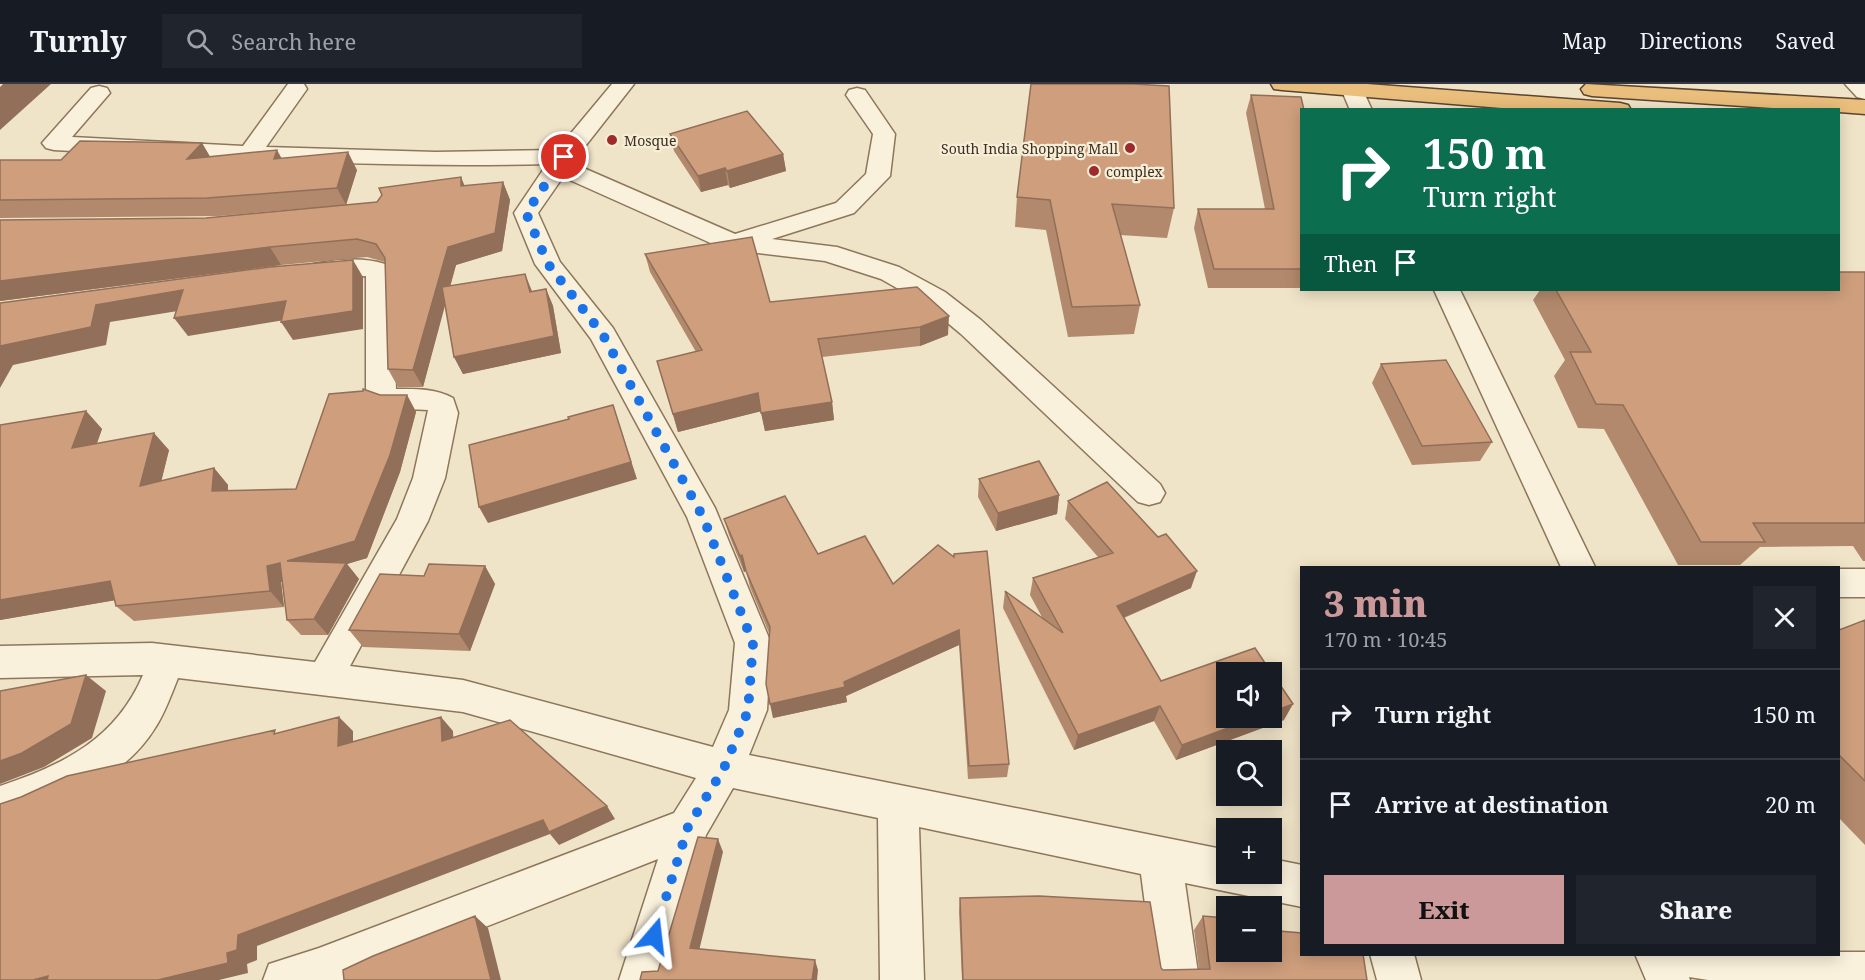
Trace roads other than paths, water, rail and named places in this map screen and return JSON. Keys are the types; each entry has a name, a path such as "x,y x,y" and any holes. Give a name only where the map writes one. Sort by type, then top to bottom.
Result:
{"highway":[{"path":"1282,84 1357,100 1567,108"},
{"path":"1530,84 1865,107"},
{"path":"1840,123 1865,124"}],"street":[{"path":"623,84 561,162 526,213 548,264 603,335 703,517 753,643 748,711 724,768 688,827 641,980"},
{"path":"1856,84 1865,92"},
{"path":"250,153 296,88"},
{"path":"99,93 54,143 250,153 561,162 733,243 828,253 890,273 935,298 971,327 1149,493"},
{"path":"733,243 845,208 878,176 884,134 856,95"},
{"path":"291,274 367,267 376,270 379,276 381,395 385,399 392,400 435,400 442,405 443,413 429,478 412,521 324,680"},
{"path":"1447,291 1578,566"},
{"path":"1840,583 1865,583"},
{"path":"0,662 152,659 463,696 724,768 1216,869"},
{"path":"0,806 52,788 87,768 114,748 138,722 167,661"},
{"path":"898,804 902,980"},
{"path":"285,980 319,970 688,827"},
{"path":"1160,857 1177,980"},
{"path":"1282,882 1300,886"},
{"path":"1393,956 1399,980"},
{"path":"1658,956 1668,980"},
{"path":"1696,956 1796,974 1865,974"}],"place":[{"name":"Mosque","path":"612,140"},
{"name":"South India Shopping Mall","path":"1130,148"},
{"name":"complex","path":"1094,171"}]}
